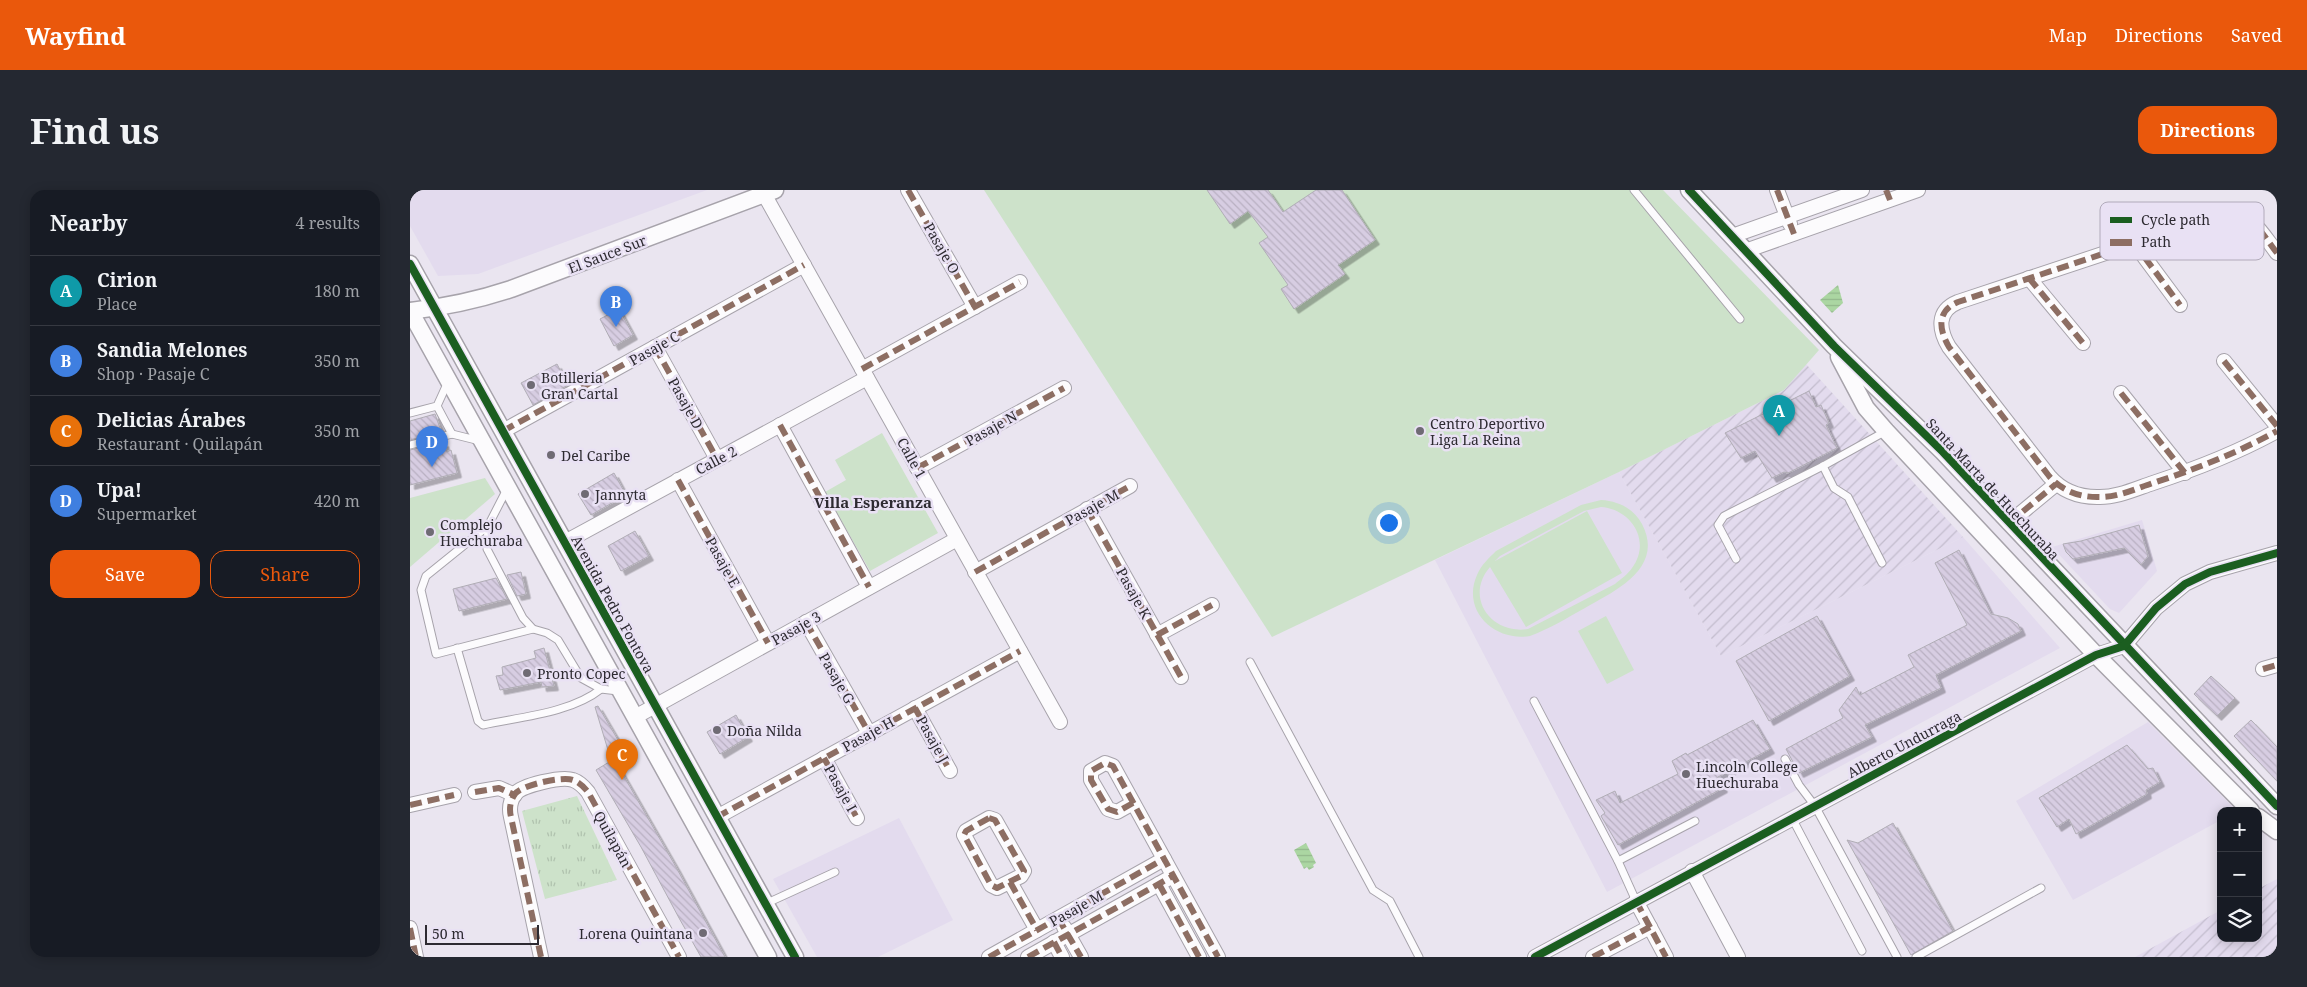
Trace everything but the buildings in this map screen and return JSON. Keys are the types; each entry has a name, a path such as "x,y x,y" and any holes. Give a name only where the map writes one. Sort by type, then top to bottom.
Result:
{"street":[{"name":"Pasaje O","path":"908,190 975,307"},
{"name":"Santa Marta de Huechuraba","path":"1689,190 1834,346 1943,452 2277,806"},
{"path":"1777,190 1794,234"},
{"path":"1732,236 1862,190"},
{"path":"1745,251 1794,234 1888,195 1918,190"},
{"name":"Calle 1","path":"771,191 804,265 1060,722"},
{"name":"El Sauce Sur","path":"410,311 484,298 771,191"},
{"path":"2264,237 2277,252"},
{"path":"2100,254 1952,304 1942,314 1941,327 1949,348 2056,484 2084,496 2108,497 2185,473 2241,450 2277,431"},
{"path":"2147,260 2180,305"},
{"name":"Avenida Pedro Fontova","path":"410,264 795,957"},
{"name":"Pasaje C","path":"503,431 804,265"},
{"path":"2030,278 2084,343"},
{"path":"865,373 1020,282"},
{"path":"415,331 435,308"},
{"path":"410,311 415,331 448,381 508,487 768,957"},
{"name":"Santa Marta de Huechuraba","path":"1834,346 1862,402 1886,431 2096,655 2247,807"},
{"name":"Pasaje D","path":"656,347 717,460"},
{"path":"2224,361 2277,426"},
{"name":"Calle 2","path":"565,542 780,425 865,373"},
{"name":"Pasaje N","path":"917,468 1064,388"},
{"path":"2121,393 2185,473"},
{"path":"780,425 869,587"},
{"name":"Pasaje E","path":"678,480 768,643"},
{"name":"Santa Marta de Huechuraba","path":"2009,523 2056,484"},
{"name":"Pasaje M","path":"976,572 1130,486"},
{"name":"Pasaje K","path":"1087,509 1181,677"},
{"name":"Pasaje 3","path":"635,717 957,538"},
{"path":"2124,646 2156,608 2185,584 2210,572 2277,553"},
{"path":"2027,582 2047,564"},
{"path":"1158,635 1212,605"},
{"name":"Pasaje G","path":"806,622 869,733"},
{"name":"Alberto Undurraga","path":"1535,957 2096,655 2124,646"},
{"name":"Pasaje H","path":"717,817 1020,651"},
{"name":"Pasaje J","path":"916,708 950,771"},
{"name":"Pasaje I","path":"824,758 857,818"},
{"name":"Quilapán","path":"515,794 523,788 561,779 574,780 584,787 679,957"},
{"path":"475,792 499,788 515,794 510,805 511,817 541,957"},
{"path":"410,805 454,795"},
{"path":"1133,803 1218,957"},
{"path":"988,818 995,820 1024,871 1010,882 997,888 991,885 964,837 966,831 988,818"},
{"path":"2262,820 2277,831"},
{"name":"Pasaje M","path":"988,957 1164,859"},
{"path":"1692,871 1738,957"},
{"name":"Pasaje M","path":"1028,957 1173,876"},
{"path":"1010,882 1037,930"},
{"path":"1159,884 1199,957"},
{"path":"1636,901 1666,957"},
{"path":"1058,918 1080,957"},
{"path":"1592,957 1650,927"},
{"path":"410,928 416,957"},
{"path":"1054,942 1062,957"}],"lane":[{"path":"1634,190 1740,318"},
{"path":"437,406 448,381"},
{"path":"410,413 437,406"},
{"path":"437,406 452,434"},
{"path":"1736,559 1718,525 1724,516 1823,466 1886,431"},
{"path":"410,445 452,434 482,442"},
{"path":"1823,466 1834,488 1848,497 1882,563"},
{"path":"508,487 488,526 426,576 421,590 436,654 533,629"},
{"path":"488,526 488,549 523,618 533,629 554,636 562,645 581,678 601,689 621,692"},
{"path":"457,648 478,721 483,725 568,706 588,699 601,689"},
{"path":"1250,662 1373,890 1390,901 1419,957"},
{"path":"1534,701 1618,861 1636,901"},
{"path":"1784,759 1799,785 1815,806 1897,957"},
{"path":"1792,818 1862,951"},
{"path":"1618,861 1695,821"},
{"path":"765,904 835,872"},
{"path":"1916,957 2041,888"}],"shaded area":[{"path":"410,190 707,190 478,274 438,276 410,226"},
{"path":"1838,285 1843,303 1832,313 1820,300"},
{"path":"1806,364 1963,537 1721,656 1619,472 1784,390"},
{"name":"Lincoln College Huechuraba","path":"1619,472 1721,656 1963,537 2060,648 1607,892 1435,560"},
{"path":"2142,520 2157,571 2119,613 2110,609 2052,547"},
{"path":"2148,722 2233,807 2217,807 2217,822 2073,900 2016,801"},
{"path":"899,818 953,920 878,957 817,957 773,879"},
{"path":"1306,843 1316,863 1309,870 1307,867 1304,869 1294,850"},
{"path":"2277,879 2277,957 2135,957 2217,912 2217,942 2262,942 2262,887"}],"green space":[{"name":"Centro Deportivo Liga La Reina","path":"984,190 1663,190 1819,350 1784,390 1619,472 1272,637"},
{"path":"882,433 938,533 870,571 825,492 846,480 835,460"},
{"name":"Complejo Huechuraba","path":"485,478 495,494 410,567 410,498"},
{"path":"1601,500 1619,504 1630,510 1642,524 1647,540 1647,553 1642,565 1622,586 1610,594 1537,633 1530,636 1517,637 1494,629 1484,621 1474,601 1473,588 1477,575 1485,562 1496,551 1581,505","holes":["1601,507 1612,509 1629,520 1635,528 1639,537 1640,547 1638,558 1632,568 1615,584 1528,629 1515,629 1503,626 1485,612 1480,590 1483,579 1490,567 1526,627 1622,573 1587,511 1495,561 1500,556 1584,511"]},
{"path":"1606,616 1634,670 1607,684 1578,631"},
{"path":"577,796 617,880 545,899 522,811"}],"marked path":[{"path":"908,190 975,307"},
{"path":"1777,190 1794,234"},
{"path":"1886,190 1890,200"},
{"path":"2264,236 2277,253"},
{"path":"2100,255 1958,302 1946,310 1943,316 1943,334 1949,347 2054,481 2064,489 2090,497 2104,497 2125,493 2216,460 2277,431"},
{"path":"2147,260 2180,305"},
{"path":"503,431 804,265"},
{"path":"2029,278 2083,343"},
{"path":"862,369 1020,282"},
{"path":"655,347 717,459"},
{"path":"2224,361 2277,426"},
{"path":"917,468 1064,388"},
{"path":"2121,393 2185,473"},
{"path":"780,425 869,587"},
{"path":"678,480 768,643"},
{"path":"2009,523 2056,484"},
{"path":"975,572 1130,486"},
{"path":"1087,509 1181,677"},
{"path":"1157,635 1212,605"},
{"path":"806,622 869,733"},
{"path":"717,817 1020,651"},
{"path":"2263,669 2277,665"},
{"path":"915,708 950,771"},
{"path":"824,758 857,818"},
{"path":"1133,803 1117,812 1108,809 1091,780 1091,771 1105,763 1113,766 1218,957"},
{"path":"541,957 510,814 510,805 515,794 525,787 560,779 573,780 588,792 679,957"},
{"path":"475,792 499,788 515,795"},
{"path":"410,805 454,795"},
{"path":"989,818 995,820 1024,871 1021,876 997,888 991,885 964,835 966,831 989,818"},
{"path":"989,957 1164,859"},
{"path":"1028,957 1173,876"},
{"path":"1010,882 1037,930"},
{"path":"1159,884 1199,957"},
{"path":"1636,901 1666,957"},
{"path":"1058,918 1081,957"},
{"path":"1593,957 1650,927"},
{"path":"410,928 416,957"},
{"path":"1054,942 1062,957"}],"cycle path":[{"path":"1689,190 1834,346 1943,452 2277,806"},
{"path":"410,264 795,957"},
{"path":"1535,957 2096,655 2124,646 2156,608 2185,584 2210,572 2277,553"}],"place":[{"name":"Sandia Melones","path":"616,327"},
{"name":"Botilleria Gran Cartal","path":"531,385"},
{"name":"Centro Deportivo Liga La Reina","path":"1420,431"},
{"name":"Cirion","path":"1779,436"},
{"name":"Del Caribe","path":"551,455"},
{"name":"Upa!","path":"432,467"},
{"name":"Jannyta","path":"585,494"},
{"name":"Complejo Huechuraba","path":"430,532"},
{"name":"Pronto Copec","path":"527,673"},
{"name":"Doña Nilda","path":"717,730"},
{"name":"Lincoln College Huechuraba","path":"1686,774"},
{"name":"Delicias Árabes","path":"622,780"},
{"name":"Lorena Quintana","path":"703,933"}],"district":[{"name":"Villa Esperanza","path":"873,502"}]}
